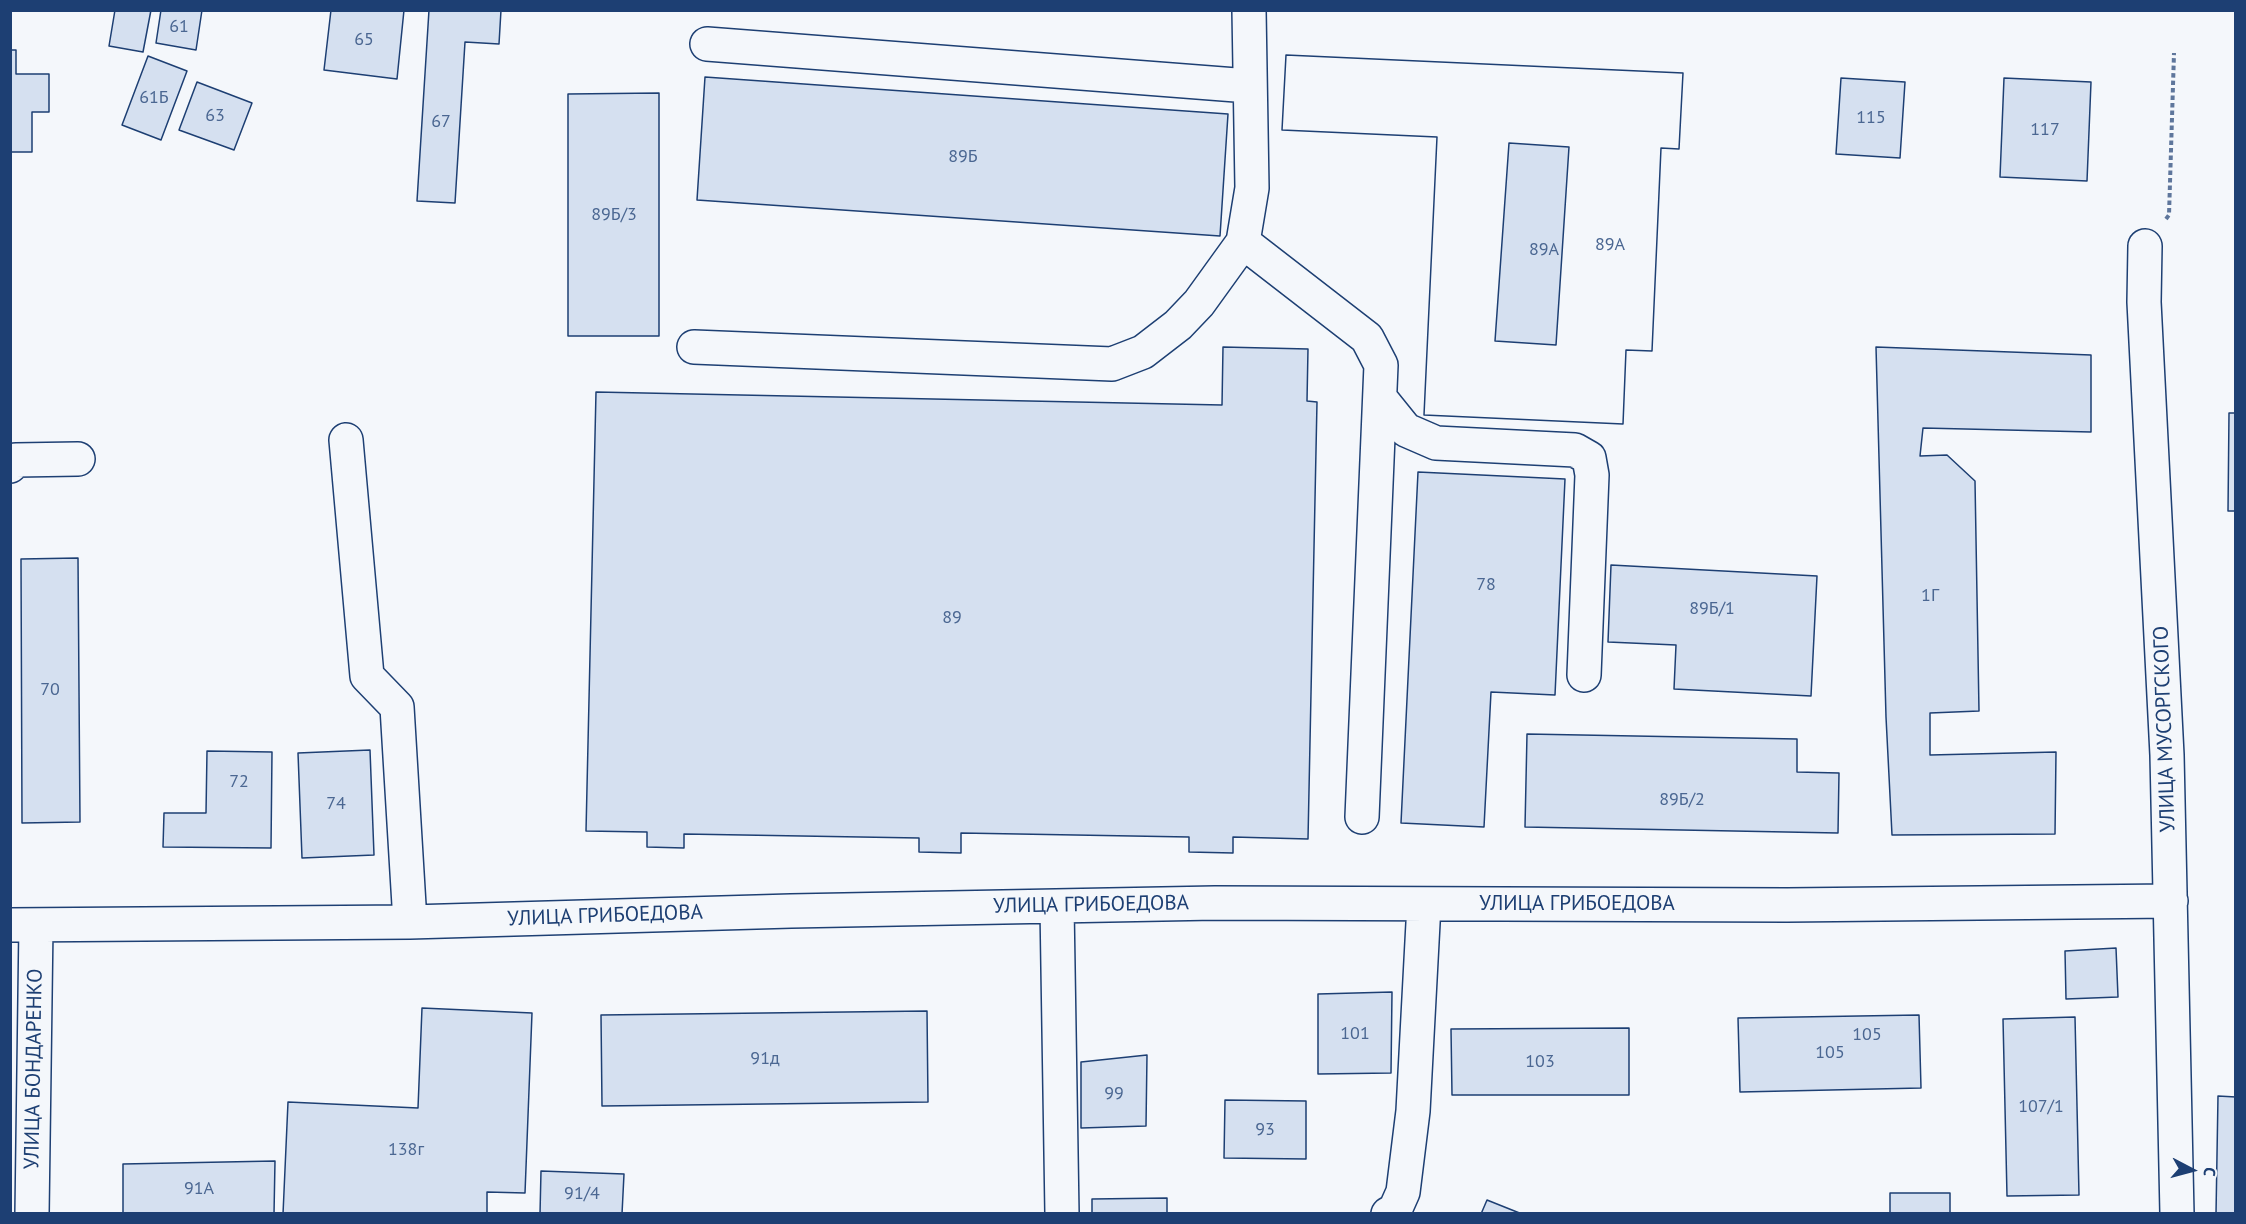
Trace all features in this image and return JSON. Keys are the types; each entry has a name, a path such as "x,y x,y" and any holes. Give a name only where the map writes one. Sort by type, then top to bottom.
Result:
{"street":[{"path":"694,347 1112,364 1143,352 1178,325 1199,303 1243,242 1251,188 1249,10"},
{"path":"706,44 1250,86"},
{"path":"1243,242 1366,338 1381,365 1362,817"},
{"name":"УЛИЦА МУСОРГСКОГО","path":"2145,246 2144,302 2167,755 2177,1214"},
{"path":"1381,399 1406,430 1436,443 1575,450 1589,458 1592,475 1584,675"},
{"path":"346,440 367,676 397,707 410,922"},
{"path":"10,466 16,460 78,459"},
{"name":"УЛИЦА ГРИБОЕДОВА","path":"23,925 410,922 791,911 1215,903 1798,904 2171,901"},
{"path":"1388,1214 1395,1210 1402,1192 1413,1111 1424,904"},
{"path":"1058,906 1062,1214"},
{"name":"УЛИЦА БОНДАРЕНКО","path":"23,925 32,1214"}],"path":[{"path":"2145,246 2169,215 2174,53"}],"building":[{"path":"115,10 151,10 143,52 109,46"},
{"path":"161,10 202,10 196,50 156,43"},
{"path":"331,10 404,10 397,79 324,70"},
{"path":"429,10 501,10 499,44 465,42 455,203 417,201"},
{"path":"10,50 16,50 16,74 49,74 49,112 32,112 32,152 10,152"},
{"path":"1286,55 1683,73 1679,149 1661,148 1652,351 1626,350 1623,424 1424,415 1437,137 1282,130","holes":["1509,143 1569,147 1556,345 1495,341"]},
{"path":"1286,55 1683,73 1679,149 1661,148 1652,351 1626,350 1623,424 1424,415 1437,137 1282,130"},
{"path":"148,56 187,71 161,140 122,125"},
{"path":"705,77 1228,114 1220,236 697,200"},
{"path":"1841,78 1905,82 1900,158 1836,154"},
{"path":"2004,78 2091,82 2087,181 2000,177"},
{"path":"197,82 252,103 234,150 179,130"},
{"path":"659,93 659,336 568,336 568,94"},
{"path":"1223,347 1308,349 1307,401 1317,402 1308,839 1233,837 1233,853 1189,852 1189,837 961,833 961,853 919,852 919,838 684,834 684,848 647,847 647,832 586,831 596,392 1222,405"},
{"path":"1876,347 2091,355 2091,432 1923,428 1920,456 1947,455 1975,481 1979,711 1930,713 1930,755 2056,752 2055,834 1892,835 1886,717"},
{"path":"2229,413 2236,413 2236,511 2228,511"},
{"path":"1418,472 1565,479 1555,695 1491,692 1484,827 1401,823"},
{"path":"78,558 80,822 22,823 21,559"},
{"path":"1611,565 1817,576 1811,696 1674,689 1676,645 1608,642"},
{"path":"1527,734 1797,739 1797,772 1839,773 1838,833 1525,827"},
{"path":"370,750 374,855 302,858 298,753"},
{"path":"207,751 272,752 271,848 163,847 164,813 206,813"},
{"path":"2116,948 2118,997 2066,999 2065,951"},
{"path":"1392,992 1391,1073 1318,1074 1318,994"},
{"path":"422,1008 532,1013 525,1193 487,1192 487,1214 283,1214 288,1102 418,1108"},
{"path":"927,1011 928,1102 602,1106 601,1015"},
{"path":"1919,1015 1921,1088 1740,1092 1738,1018"},
{"path":"2075,1017 2079,1195 2007,1196 2003,1019"},
{"path":"1629,1028 1629,1095 1452,1095 1451,1029"},
{"path":"1147,1055 1146,1126 1081,1128 1081,1062"},
{"path":"2218,1096 2236,1097 2236,1214 2216,1214"},
{"path":"1225,1100 1306,1101 1306,1159 1224,1158"},
{"path":"275,1161 274,1214 123,1214 123,1164"},
{"path":"541,1171 624,1174 622,1214 540,1214"},
{"path":"1890,1193 1950,1193 1950,1214 1890,1214"},
{"path":"1167,1198 1167,1214 1092,1214 1092,1199"},
{"path":"1487,1200 1522,1214 1481,1214"}]}
